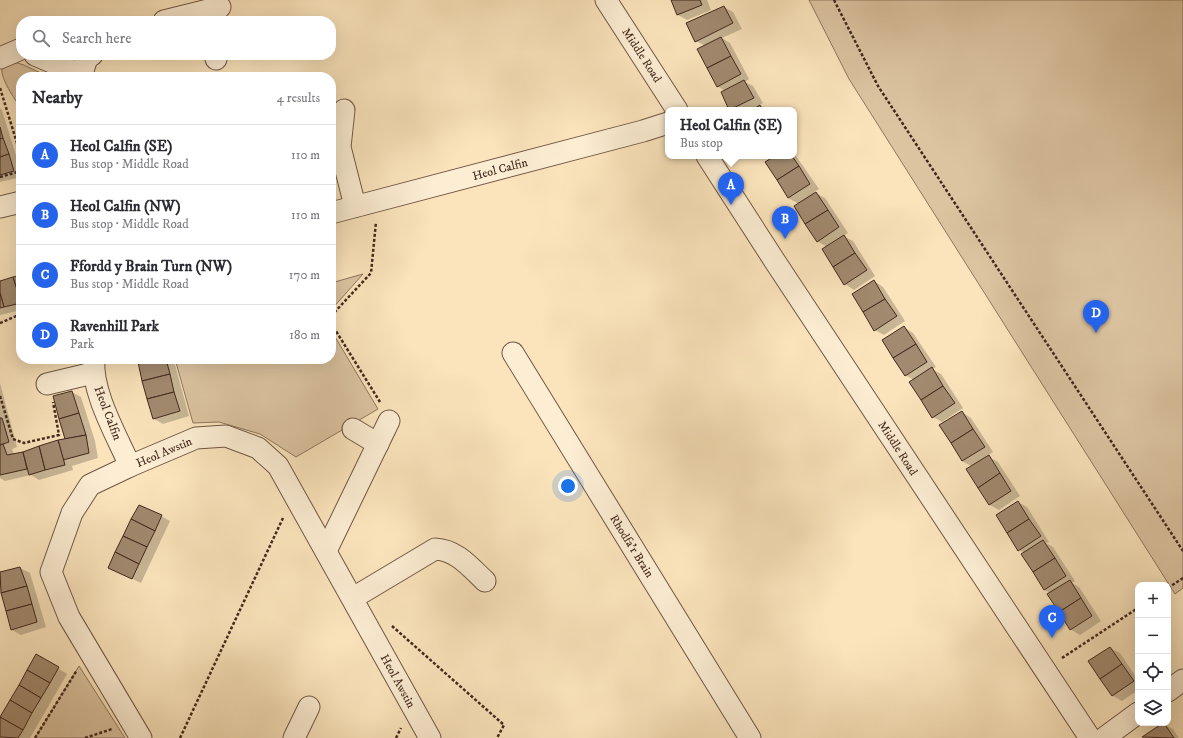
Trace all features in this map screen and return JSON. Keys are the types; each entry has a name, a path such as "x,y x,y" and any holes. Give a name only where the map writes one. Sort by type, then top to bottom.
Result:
{"street":[{"name":"Middle Road","path":"606,0 675,107"},
{"path":"173,13 210,13"},
{"path":"0,58 16,51"},
{"path":"46,60 73,72"},
{"path":"83,72 86,60"},
{"path":"344,110 340,147 363,204"},
{"name":"Heol Calfin","path":"336,212 665,124"},
{"name":"Middle Road","path":"709,159 778,267 1090,738"},
{"path":"0,207 16,203"},
{"name":"Rhodfa'r Brain","path":"513,353 750,738"},
{"path":"50,392 93,366"},
{"name":"Heol Calfin","path":"93,366 106,410 130,466"},
{"path":"326,551 389,421"},
{"path":"353,429 378,444"},
{"name":"Heol Awstin","path":"136,730 69,617 51,572 72,513 90,485 196,438 226,436 258,448 278,466 430,738"},
{"path":"353,598 435,549 444,549 461,558 485,581"},
{"path":"1169,690 1183,680"},
{"path":"294,738 309,707"},
{"path":"1104,738 1135,715"}],"path":[{"path":"834,0 878,86 1183,551"},
{"path":"0,88 16,140"},
{"path":"0,177 16,173"},
{"path":"336,311 371,273 376,226 363,204"},
{"path":"0,323 16,316"},
{"path":"336,331 384,409 389,421"},
{"path":"0,396 13,439 24,443 59,435 50,392"},
{"path":"180,738 294,495"},
{"path":"1171,586 1183,578"},
{"path":"1045,669 1135,610"},
{"path":"367,625 388,622 504,725 497,738"},
{"path":"36,738 79,666 91,655"},
{"path":"85,738 136,730"}],"shaded area":[{"path":"809,0 1183,0 1183,588 1175,594 1171,588 1171,582 1167,582 849,79"},
{"path":"14,62 39,72 16,72 16,101 8,89 3,77 2,68"},
{"path":"363,274 336,304 336,282"},
{"path":"336,338 378,409 296,457 260,434 219,422 193,423 176,364 336,364"},
{"path":"79,666 125,738 35,738"}],"building":[{"path":"671,0 700,0 702,5 677,15"},
{"path":"724,6 733,23 695,42 686,23"},
{"path":"721,37 731,56 707,68 697,49"},
{"path":"731,56 741,74 717,87 707,68"},
{"path":"744,80 754,98 735,107 728,107 721,92"},
{"path":"0,127 3,138 0,139"},
{"path":"3,138 9,154 0,157 0,139"},
{"path":"9,154 14,171 0,175 0,157"},
{"path":"770,159 794,159 799,166 777,180 765,162"},
{"path":"799,166 810,184 788,198 777,180"},
{"path":"816,192 828,210 805,224 794,206"},
{"path":"828,210 839,227 817,242 805,224"},
{"path":"844,235 855,253 833,267 822,249"},
{"path":"855,253 867,270 844,285 833,267"},
{"path":"16,276 16,287 13,277"},
{"path":"13,277 16,287 16,304 4,307 0,293 0,281"},
{"path":"874,280 885,299 863,312 852,294"},
{"path":"0,293 4,307 0,308"},
{"path":"885,299 897,316 874,331 863,312"},
{"path":"904,326 916,344 893,358 882,340"},
{"path":"916,344 927,362 905,376 893,358"},
{"path":"138,364 167,364 170,374 142,381"},
{"path":"932,367 943,386 921,400 909,382"},
{"path":"170,374 174,392 147,399 142,381"},
{"path":"943,386 955,403 932,418 921,400"},
{"path":"72,391 79,413 59,419 53,396"},
{"path":"174,392 180,411 153,419 147,399"},
{"path":"962,411 973,429 951,443 939,425"},
{"path":"79,413 86,435 65,439 59,419"},
{"path":"0,418 2,418 9,442 0,445"},
{"path":"973,429 985,447 962,461 951,443"},
{"path":"86,435 89,453 63,460 58,440"},
{"path":"58,440 65,465 45,470 39,446"},
{"path":"3,444 7,455 23,452 27,469 0,475 0,445"},
{"path":"39,446 45,470 29,475 23,452"},
{"path":"989,455 1000,473 978,488 966,469"},
{"path":"1000,473 1011,491 989,505 978,488"},
{"path":"1018,501 1029,519 1007,533 996,515"},
{"path":"139,505 162,515 155,531 131,519"},
{"path":"131,519 155,531 147,547 123,536"},
{"path":"1029,519 1041,536 1018,551 1007,533"},
{"path":"123,536 147,547 139,564 115,552"},
{"path":"1043,540 1055,558 1033,572 1021,554"},
{"path":"115,552 139,564 132,579 108,568"},
{"path":"1055,558 1066,576 1044,590 1033,572"},
{"path":"20,567 27,586 1,593 0,572"},
{"path":"1070,580 1081,598 1059,612 1047,594"},
{"path":"27,586 32,604 6,611 1,593"},
{"path":"1081,598 1092,616 1070,630 1059,612"},
{"path":"32,604 37,622 11,630 6,611"},
{"path":"1110,647 1122,664 1100,679 1088,661"},
{"path":"36,654 59,667 50,683 27,670"},
{"path":"1122,664 1134,681 1112,696 1100,679"},
{"path":"27,670 50,683 41,698 19,685"},
{"path":"19,685 41,698 32,713 10,700"},
{"path":"10,700 32,713 23,730 0,717"},
{"path":"0,717 23,730 18,738 0,737"},
{"path":"1158,726 1166,726 1174,738 1142,737"}],"place":[{"name":"Heol Calfin (SE)","path":"731,205"},
{"name":"Heol Calfin (NW)","path":"785,239"},
{"name":"Ravenhill Park","path":"1096,333"},
{"name":"Ffordd y Brain Turn (NW)","path":"1052,638"}]}
